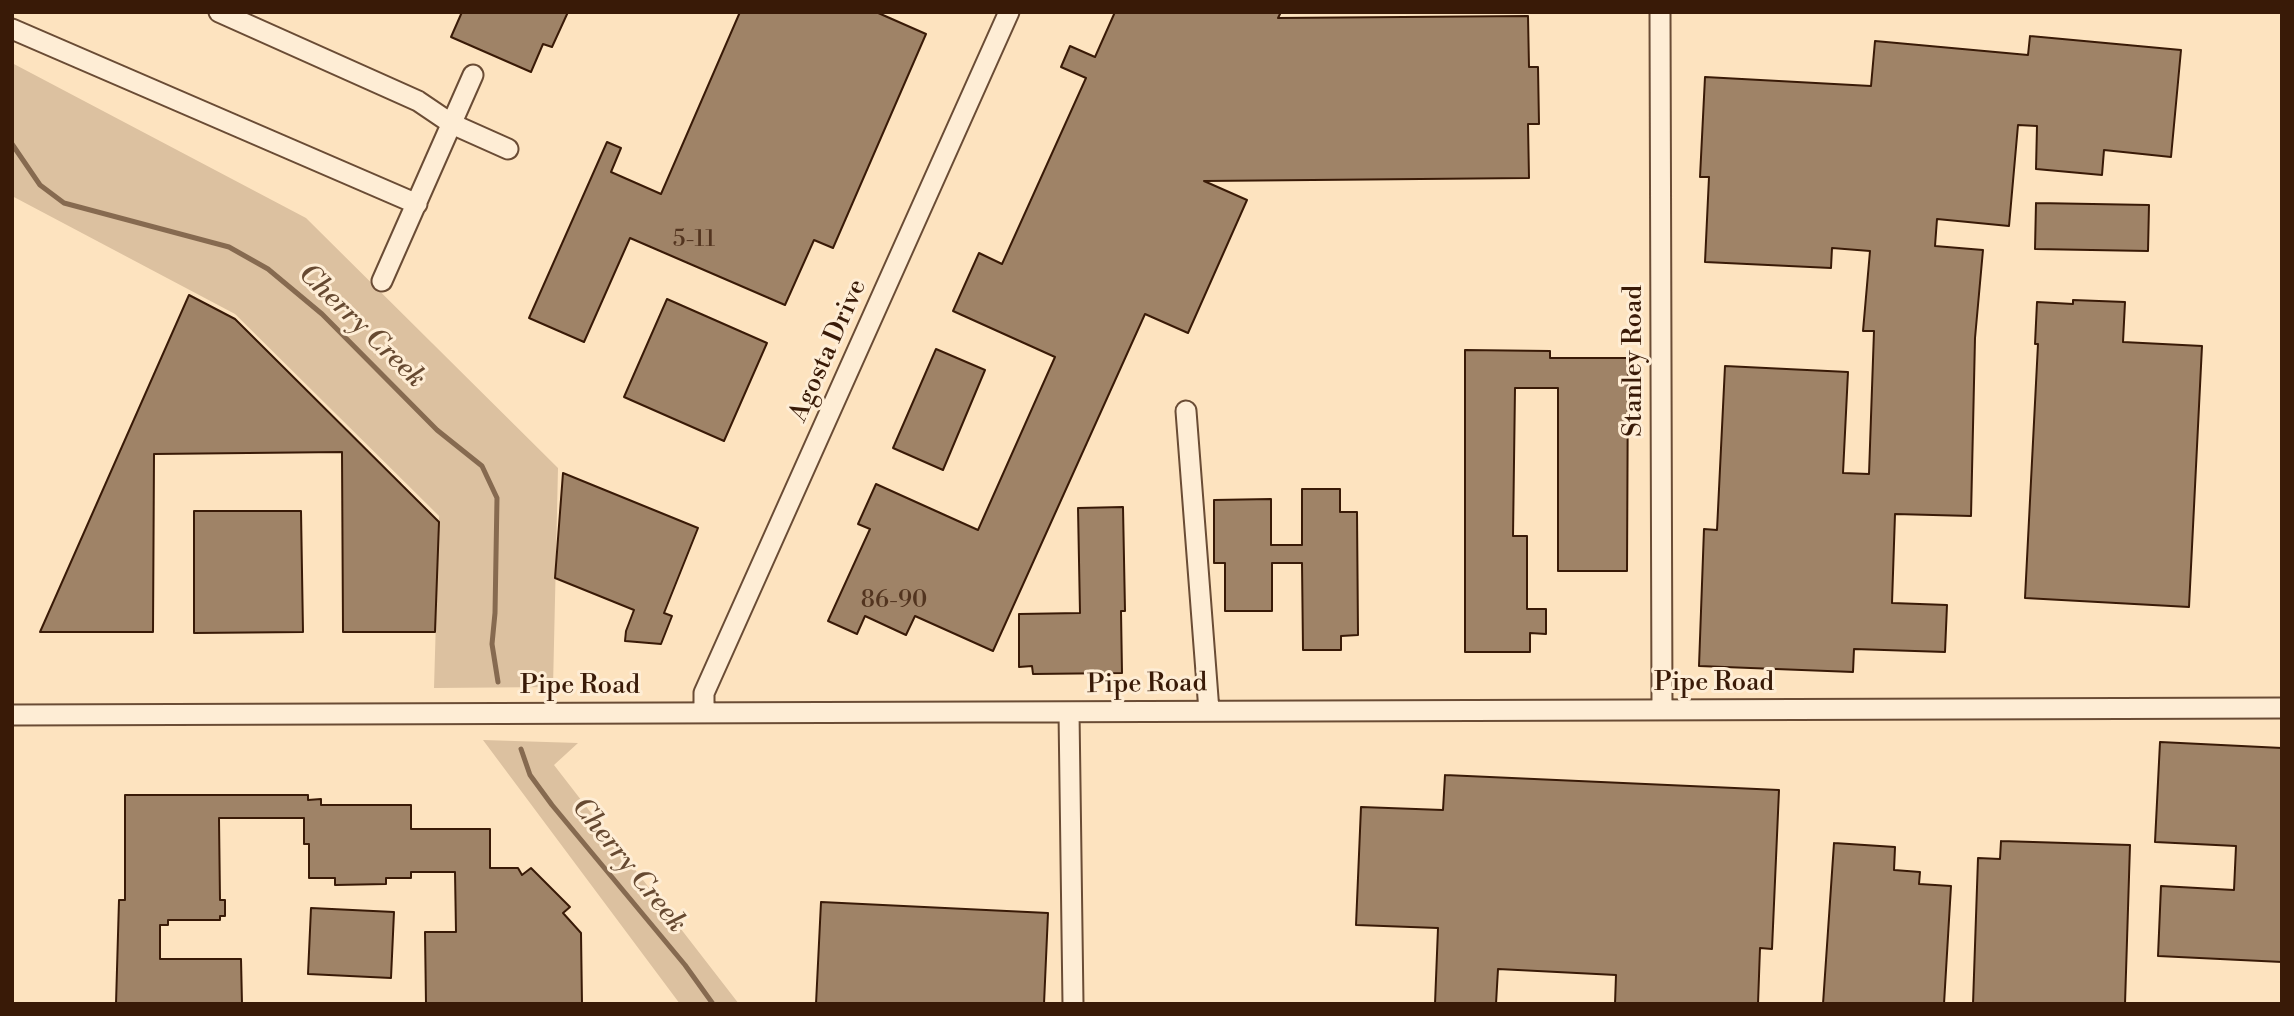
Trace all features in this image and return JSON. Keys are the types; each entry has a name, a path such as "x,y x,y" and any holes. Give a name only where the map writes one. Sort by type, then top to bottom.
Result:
{"street":[{"path":"219,12 418,101 452,124 508,149"},
{"name":"Agosta Drive","path":"704,713 704,693 1009,12"},
{"name":"Stanley Road","path":"1660,12 1662,710"},
{"path":"12,29 417,204"},
{"path":"382,281 473,75"},
{"path":"1186,411 1209,710"},
{"name":"Pipe Road","path":"12,715 2282,708"},
{"path":"1069,712 1073,1004"}],"shaded area":[{"path":"12,63 306,218 558,468 553,687 434,688 439,516 235,314 12,196"},
{"path":"483,740 578,743 554,765 739,1004 680,1004"}],"building":[{"path":"462,12 568,12 552,47 543,44 531,72 451,37"},
{"path":"740,12 876,12 926,34 833,248 814,240 785,305 630,238 584,342 529,318 607,142 621,148 611,172 661,194"},
{"path":"1115,12 1281,12 1278,18 1528,16 1529,67 1538,67 1539,124 1528,124 1529,178 1204,181 1247,200 1188,333 1145,314 993,651 915,616 906,635 865,616 857,634 828,621 870,529 858,524 876,484 978,530 1055,357 953,311 979,253 1002,264 1086,78 1061,67 1070,46 1095,57"},
{"path":"2030,36 2181,50 2171,157 2104,150 2102,175 2036,169 2037,126 2018,125 2009,226 1937,219 1935,246 1983,250 1975,338 1971,516 1895,514 1892,603 1947,605 1945,652 1854,649 1853,672 1699,666 1704,529 1717,530 1725,366 1848,372 1843,473 1869,474 1874,331 1863,331 1870,251 1832,248 1831,268 1705,262 1709,177 1700,177 1705,77 1871,86 1875,41 2028,55"},
{"path":"2036,203 2149,205 2148,251 2035,249"},
{"path":"189,295 235,319 439,522 435,632 343,632 342,452 154,454 153,632 40,632"},
{"path":"667,299 767,343 724,441 624,397"},
{"path":"2073,300 2125,302 2123,342 2202,346 2189,607 2025,598 2038,344 2035,344 2037,302 2073,304"},
{"path":"936,349 985,370 943,470 893,448"},
{"path":"1465,350 1550,351 1550,358 1628,358 1627,571 1558,571 1558,388 1515,388 1513,536 1527,536 1527,609 1546,609 1546,634 1530,633 1530,652 1465,652"},
{"path":"563,473 698,528 664,613 672,616 661,644 625,641 634,610 555,578"},
{"path":"1302,489 1340,489 1340,512 1357,512 1358,635 1341,636 1341,650 1303,650 1302,563 1272,563 1272,611 1225,611 1225,563 1214,563 1214,500 1271,499 1271,545 1302,545"},
{"path":"1123,507 1125,611 1121,611 1122,673 1033,674 1032,666 1019,667 1019,614 1080,613 1078,508"},
{"path":"194,511 301,511 303,632 194,633"},
{"path":"2160,742 2282,748 2282,962 2158,956 2161,886 2234,890 2236,846 2155,842"},
{"path":"1445,775 1779,790 1772,949 1760,948 1758,1004 1615,1004 1616,975 1498,969 1496,1004 1435,1004 1438,928 1356,925 1361,807 1443,810"},
{"path":"125,795 308,795 308,800 321,799 321,805 411,805 411,829 490,829 490,868 518,868 522,875 531,868 570,907 563,913 581,933 582,1004 426,1004 425,932 456,932 455,872 411,872 411,878 386,878 386,884 335,885 335,878 309,878 309,844 304,844 304,818 219,818 220,900 225,900 225,916 220,916 220,920 168,920 168,925 160,925 160,959 241,959 242,1004 116,1004 119,900 125,900"},
{"path":"2001,841 2130,845 2125,1004 1973,1004 1978,858 2000,859"},
{"path":"1834,843 1895,847 1894,870 1920,872 1919,884 1951,886 1944,1004 1823,1004"},
{"path":"821,902 1048,913 1044,1004 816,1004"},
{"path":"311,908 394,912 391,978 308,974"}],"waterway":[{"name":"Cherry Creek","path":"12,144 40,185 64,203 229,247 268,269 322,314 437,430 482,466 497,498 492,644 498,682"},
{"name":"Cherry Creek","path":"521,749 530,775 552,805 685,965 713,1004"}]}
